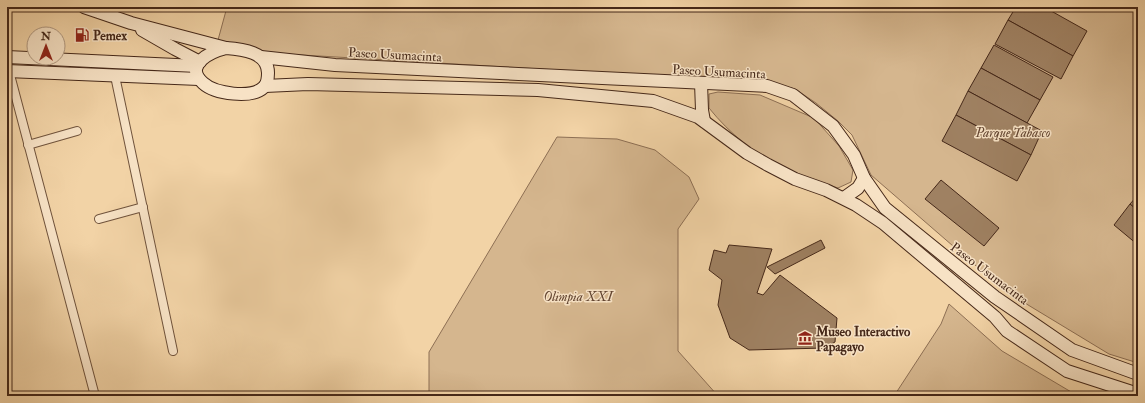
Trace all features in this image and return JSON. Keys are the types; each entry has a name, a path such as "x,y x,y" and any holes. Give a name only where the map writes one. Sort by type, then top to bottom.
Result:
{"main road":[{"path":"84,7 131,23 226,48 239,48 262,57 266,63 268,73 265,86"},
{"path":"131,23 199,64"},
{"path":"226,48 208,54 199,64 196,72 200,80 218,92 244,94 261,89 265,86 308,84 538,90 653,101 698,117 747,153 795,179 844,198 883,223 995,317 1007,331 1067,372 1138,394"},
{"path":"7,57 199,64"},
{"name":"Paseo Usumacinta","path":"262,57 335,65 766,86 793,95 833,126 854,155 864,178 885,208 995,297 1072,350 1138,374"},
{"path":"8,71 200,80"},
{"path":"701,83 704,121"},
{"path":"844,198 858,188 864,178"}],"street":[{"path":"8,71 95,396"},
{"path":"115,76 173,351"},
{"path":"28,145 77,131"},
{"path":"99,218 143,207"}],"green space":[{"name":"Parque Tabasco","path":"227,7 1138,7 1138,363 1109,354 1005,291 871,175 852,135 816,103 795,89 757,79 659,76 268,53 218,40"},
{"path":"718,92 760,95 814,118 839,146 853,170 851,182 838,188 791,173 764,158 734,135 709,108 709,94"},
{"name":"Olimpia XXI","path":"557,137 617,139 655,150 689,177 699,199 678,229 678,351 718,396 429,396 429,352"},
{"path":"949,304 1002,351 1078,396 894,396 941,324"}],"building":[{"path":"1016,7 1044,7 1087,31 1073,56 1008,20"},
{"path":"1008,20 1073,56 1061,79 995,44"},
{"path":"994,45 1053,77 1040,100 981,68"},
{"path":"981,68 1040,100 1027,123 968,91"},
{"path":"968,91 1042,131 1031,155 956,115"},
{"path":"956,115 1031,155 1017,181 942,141"},
{"path":"941,180 999,228 984,246 925,199"},
{"path":"1138,195 1138,211 1130,204"},
{"path":"1130,204 1138,211 1138,245 1114,225"},
{"path":"821,240 825,248 775,274 767,267"},
{"path":"729,245 772,249 757,293 763,295 780,275 837,318 835,342 824,348 749,350 730,338 718,305 722,280 709,270 714,250 726,253"}],"place":[{"name":"Pemex","path":"82,35"},
{"name":"Museo Interactivo Papagayo","path":"805,338"}]}
